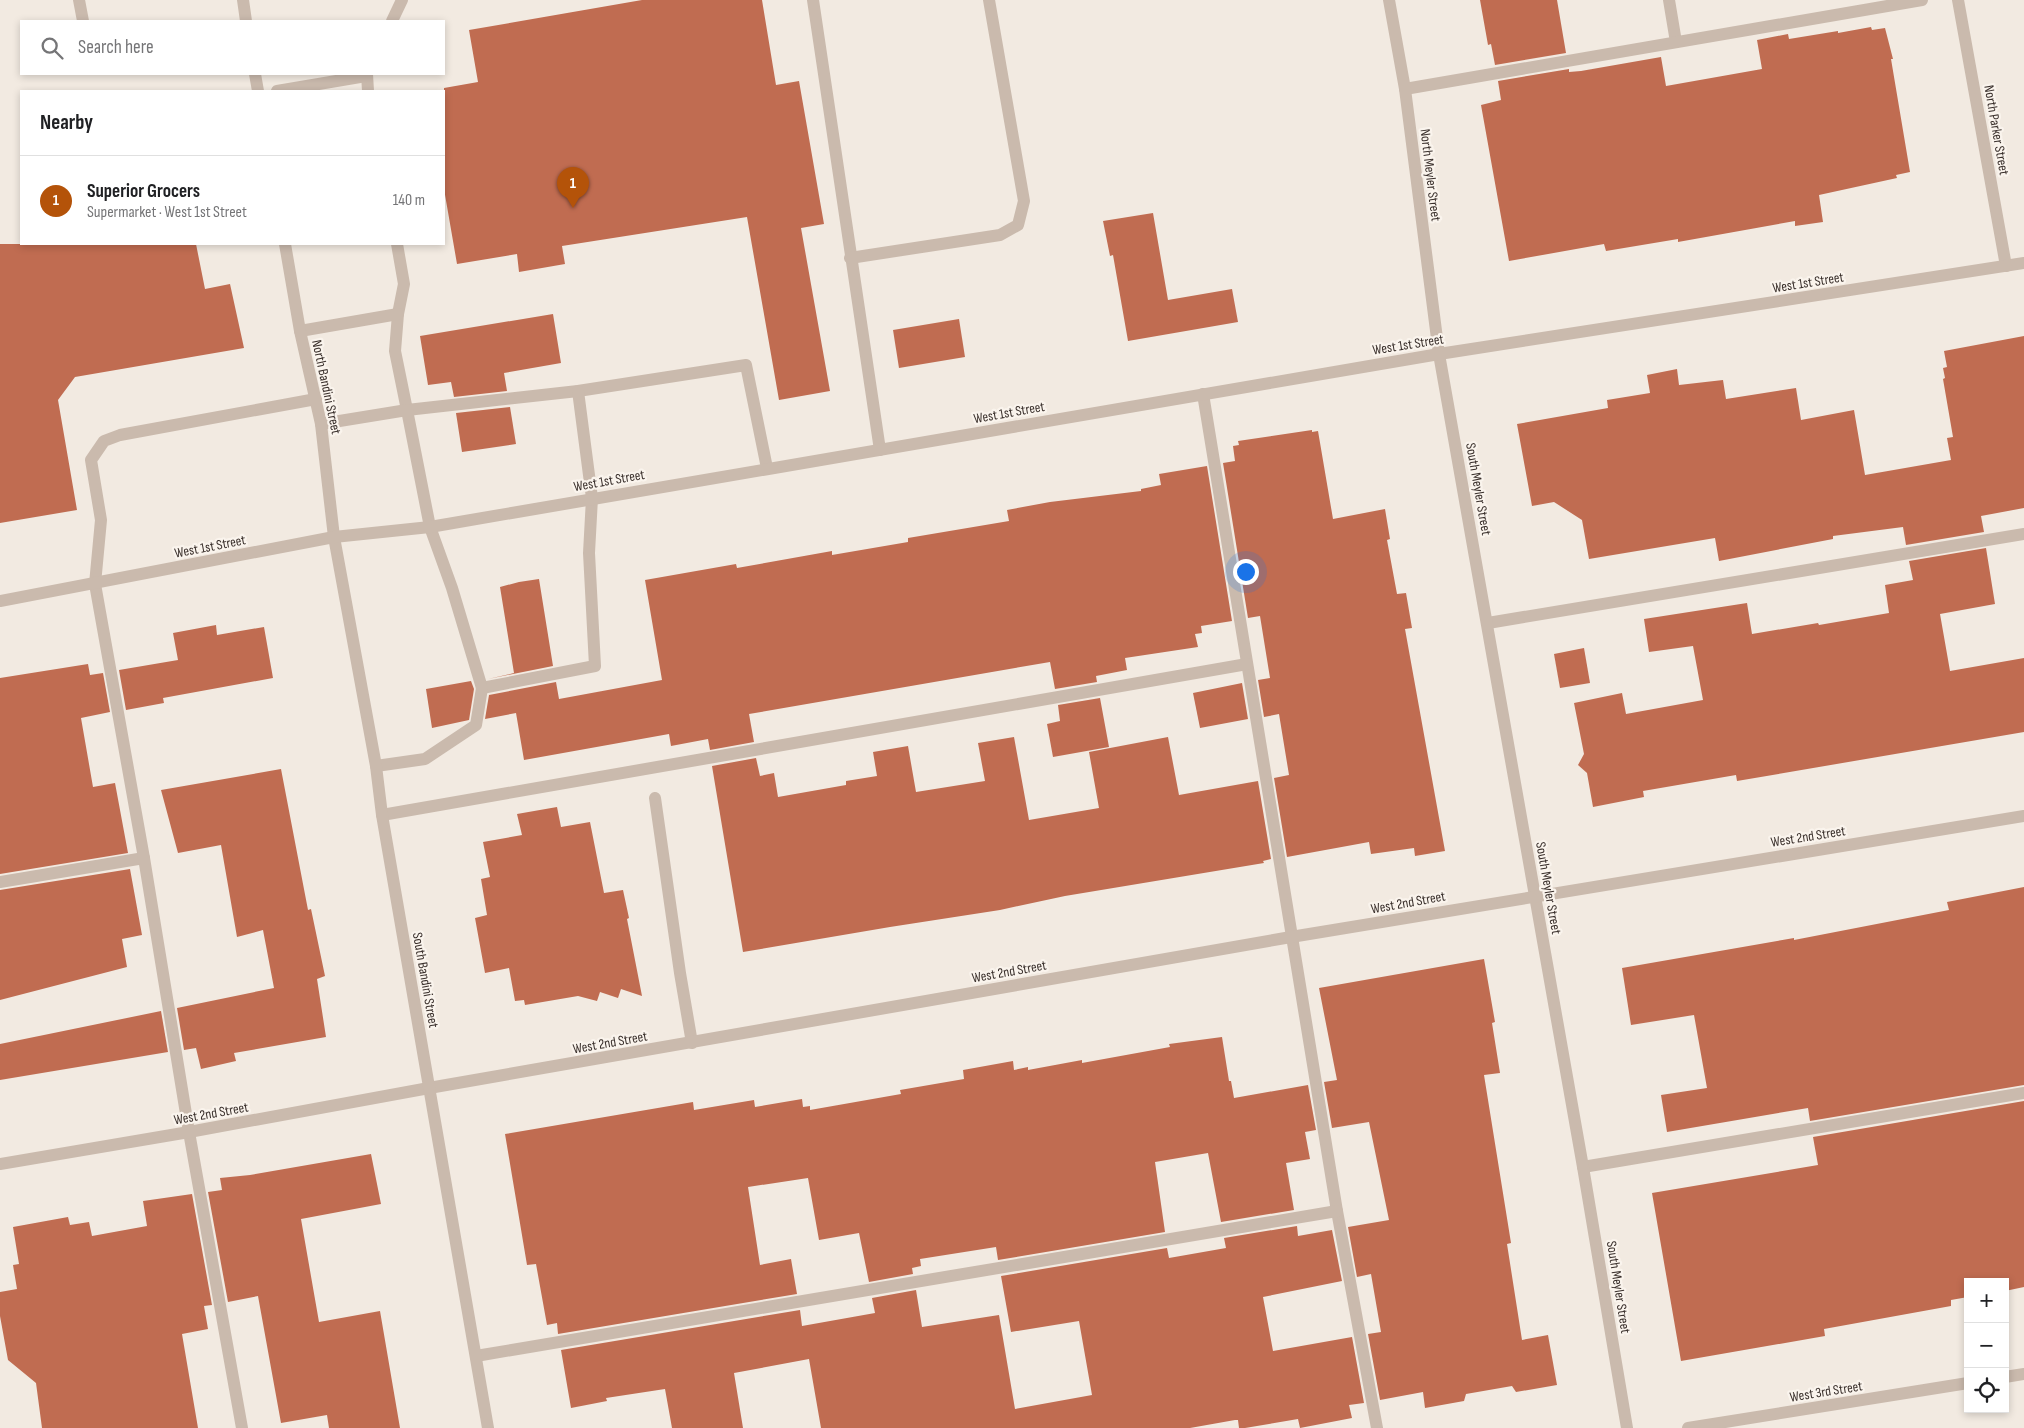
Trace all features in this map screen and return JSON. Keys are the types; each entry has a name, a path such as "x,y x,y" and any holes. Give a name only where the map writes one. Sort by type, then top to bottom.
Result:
{"street":[{"path":"79,0 83,20"},
{"path":"242,0 246,20"},
{"path":"392,20 402,0"},
{"path":"813,0 880,450"},
{"path":"850,258 1000,235 1018,224 1024,201 988,0"},
{"name":"North Meyler Street","path":"1390,0 1405,89 1439,354"},
{"path":"1669,0 1676,42"},
{"path":"1405,89 1922,0"},
{"name":"North Parker Street","path":"1958,0 2006,266"},
{"path":"255,75 258,90"},
{"path":"283,90 366,75 368,90"},
{"name":"North Bandini Street","path":"285,245 300,331 321,424 334,537"},
{"path":"376,766 424,759 476,724 482,688 452,588 430,527 395,351 398,314 404,284 397,245"},
{"name":"West 1st Street","path":"0,600 95,584 334,537 430,527 1439,354 2024,263"},
{"path":"300,331 398,314"},
{"name":"South Meyler Street","path":"1439,354 1488,623 1627,1428"},
{"path":"321,424 408,410 578,391 746,365 767,468"},
{"path":"482,688 595,666 589,553 592,498 578,391"},
{"path":"1202,394 1337,1211 1377,1428"},
{"path":"242,1428 95,584 102,520 91,460 104,442 120,435 316,399"},
{"path":"1488,623 2024,534"},
{"name":"South Bandini Street","path":"334,537 376,766 382,815 488,1428"},
{"path":"382,815 1247,664"},
{"path":"655,798 680,973 692,1042"},
{"name":"West 2nd Street","path":"0,1164 1291,937 2024,816"},
{"path":"0,882 144,858"},
{"path":"1583,1167 2024,1093"},
{"path":"476,1356 1337,1211"},
{"path":"2009,1376 2024,1374"},
{"name":"West 3rd Street","path":"1688,1428 1964,1384"}],"building":[{"path":"642,0 762,0 776,85 799,81 824,224 801,228 830,391 779,400 747,217 562,246 565,264 519,272 517,254 457,264 445,195 444,88 478,82 469,30"},
{"path":"1480,0 1557,0 1566,53 1495,65 1491,44 1488,45"},
{"path":"1871,27 1872,30 1885,28 1893,59 1891,59 1910,172 1896,175 1897,178 1819,195 1823,222 1795,226 1795,221 1678,242 1678,239 1606,251 1604,244 1509,261 1481,105 1501,100 1498,81 1569,69 1569,72 1581,71 1661,57 1666,86 1762,69 1757,40 1788,34 1789,39"},
{"path":"1153,213 1168,300 1232,289 1238,322 1128,341 1113,255 1110,256 1103,221"},
{"path":"0,244 196,245 205,289 230,284 244,348 75,377 58,400 77,510 0,523"},
{"path":"553,314 561,363 504,373 507,391 454,397 451,382 428,385 420,336"},
{"path":"959,319 965,357 899,368 893,330"},
{"path":"2024,336 2024,508 1981,516 1984,532 1906,545 1903,527 1833,536 1833,539 1719,561 1715,538 1589,559 1582,520 1554,502 1532,506 1517,424 1608,408 1607,400 1650,393 1647,375 1677,369 1679,385 1723,380 1726,399 1796,388 1801,420 1854,410 1865,475 1951,460 1947,438 1953,437 1943,379 1945,378 1943,368 1947,367 1944,351"},
{"path":"510,407 516,444 462,452 456,413"},
{"path":"1312,430 1312,432 1318,431 1333,519 1385,509 1390,539 1387,540 1397,594 1406,593 1412,628 1405,629 1445,851 1415,856 1414,848 1371,854 1369,842 1287,857 1274,778 1289,775 1279,714 1264,717 1258,680 1270,678 1260,616 1248,618 1223,463 1235,461 1233,446 1239,445 1238,441"},
{"path":"1207,466 1232,621 1201,626 1202,633 1195,634 1198,647 1125,658 1127,670 1096,676 1097,682 1055,689 1050,662 749,714 754,742 710,750 708,739 671,746 669,734 524,760 516,713 485,719 489,695 556,682 559,699 662,680 645,580 736,564 737,568 832,551 832,555 908,542 908,538 1009,521 1007,510 1050,502 1141,491 1141,489 1161,485 1159,474"},
{"path":"1986,548 1995,604 1940,614 1950,671 2024,658 2024,732 1737,781 1736,775 1643,791 1644,797 1593,807 1587,773 1578,765 1584,754 1574,703 1622,693 1626,714 1703,700 1693,646 1649,652 1644,619 1747,603 1752,634 1889,613 1885,585 1913,580 1909,561"},
{"path":"539,579 553,666 488,679 514,673 500,587"},
{"path":"216,625 217,635 264,627 273,678 163,698 164,703 126,710 119,670 178,660 173,633"},
{"path":"1584,648 1590,683 1560,688 1554,654"},
{"path":"88,664 90,675 103,673 110,712 81,718 93,787 115,783 128,853 0,874 0,678"},
{"path":"471,681 474,689 469,720 432,728 426,689"},
{"path":"1242,683 1248,719 1200,728 1193,693"},
{"path":"1100,698 1109,747 1053,757 1047,724 1060,721 1058,705"},
{"path":"1014,737 1029,820 1099,808 1089,752 1168,737 1179,795 1258,781 1271,859 1263,861 1264,863 1065,896 1000,910 743,952 712,766 756,758 760,776 774,773 778,797 846,785 846,781 877,776 873,752 908,746 916,792 985,781 978,743"},
{"path":"281,769 308,910 311,909 325,976 317,979 326,1037 234,1053 236,1061 201,1069 196,1048 184,1050 177,1008 274,988 263,930 237,937 221,845 178,853 161,790"},
{"path":"557,807 561,827 590,822 604,893 623,890 642,996 621,989 618,998 600,992 597,1001 578,996 525,1005 524,1000 515,1001 509,968 485,973 475,918 487,915 481,879 490,877 483,842 522,835 517,814"},
{"path":"130,869 142,935 122,939 127,967 0,1000 0,890"},
{"path":"2024,887 2024,1085 1810,1121 1808,1108 1667,1132 1661,1095 1707,1088 1694,1015 1631,1025 1622,968 1794,938 1794,940 1949,910 1947,902"},
{"path":"1484,959 1495,1022 1492,1023 1500,1073 1484,1075 1511,1243 1507,1244 1522,1340 1548,1335 1557,1385 1516,1392 1512,1386 1466,1394 1464,1401 1425,1408 1423,1392 1380,1400 1368,1334 1381,1332 1371,1274 1357,1277 1348,1227 1389,1220 1369,1122 1332,1128 1324,1082 1337,1080 1319,988"},
{"path":"161,1011 168,1052 0,1080 0,1044"},
{"path":"1222,1037 1229,1081 1231,1081 1234,1098 1308,1085 1316,1130 1305,1132 1310,1159 1286,1163 1294,1210 1221,1222 1208,1153 1155,1162 1165,1232 998,1260 996,1247 920,1259 921,1266 912,1268 913,1274 869,1282 859,1233 819,1240 808,1178 748,1187 760,1265 791,1259 797,1294 558,1334 557,1323 547,1325 536,1264 527,1265 505,1134 693,1102 694,1110 754,1100 755,1107 802,1099 803,1107 810,1106 810,1110 901,1094 900,1090 964,1079 963,1070 1013,1061 1014,1070 1028,1067 1028,1070 1082,1060 1082,1063 1170,1047 1169,1044"},
{"path":"2024,1101 2024,1287 2009,1290 2009,1278 1964,1278 1964,1298 1951,1300 1951,1306 1824,1329 1825,1336 1681,1361 1652,1193 1818,1165 1813,1137"},
{"path":"371,1154 381,1204 301,1219 319,1322 380,1311 400,1428 329,1428 327,1415 281,1423 258,1296 228,1302 208,1192 222,1190 220,1178 250,1175"},
{"path":"192,1194 212,1305 204,1306 208,1329 182,1334 198,1428 42,1428 36,1383 8,1360 0,1316 0,1292 17,1289 13,1265 19,1264 13,1227 68,1217 70,1225 89,1222 92,1236 147,1226 143,1201"},
{"path":"1297,1226 1298,1236 1332,1230 1342,1281 1263,1297 1273,1351 1352,1337 1364,1403 1349,1405 1352,1418 1300,1428 1298,1419 1245,1428 1239,1428 1238,1420 1235,1420 1190,1428 821,1428 809,1359 734,1373 743,1428 672,1428 665,1389 606,1398 607,1401 571,1408 561,1350 800,1310 802,1326 875,1313 872,1298 916,1290 922,1327 999,1315 1015,1409 1092,1395 1079,1321 1011,1332 1001,1276 1167,1248 1169,1258 1226,1248 1224,1238"}],"place":[{"name":"Superior Grocers","path":"573,208"}]}
